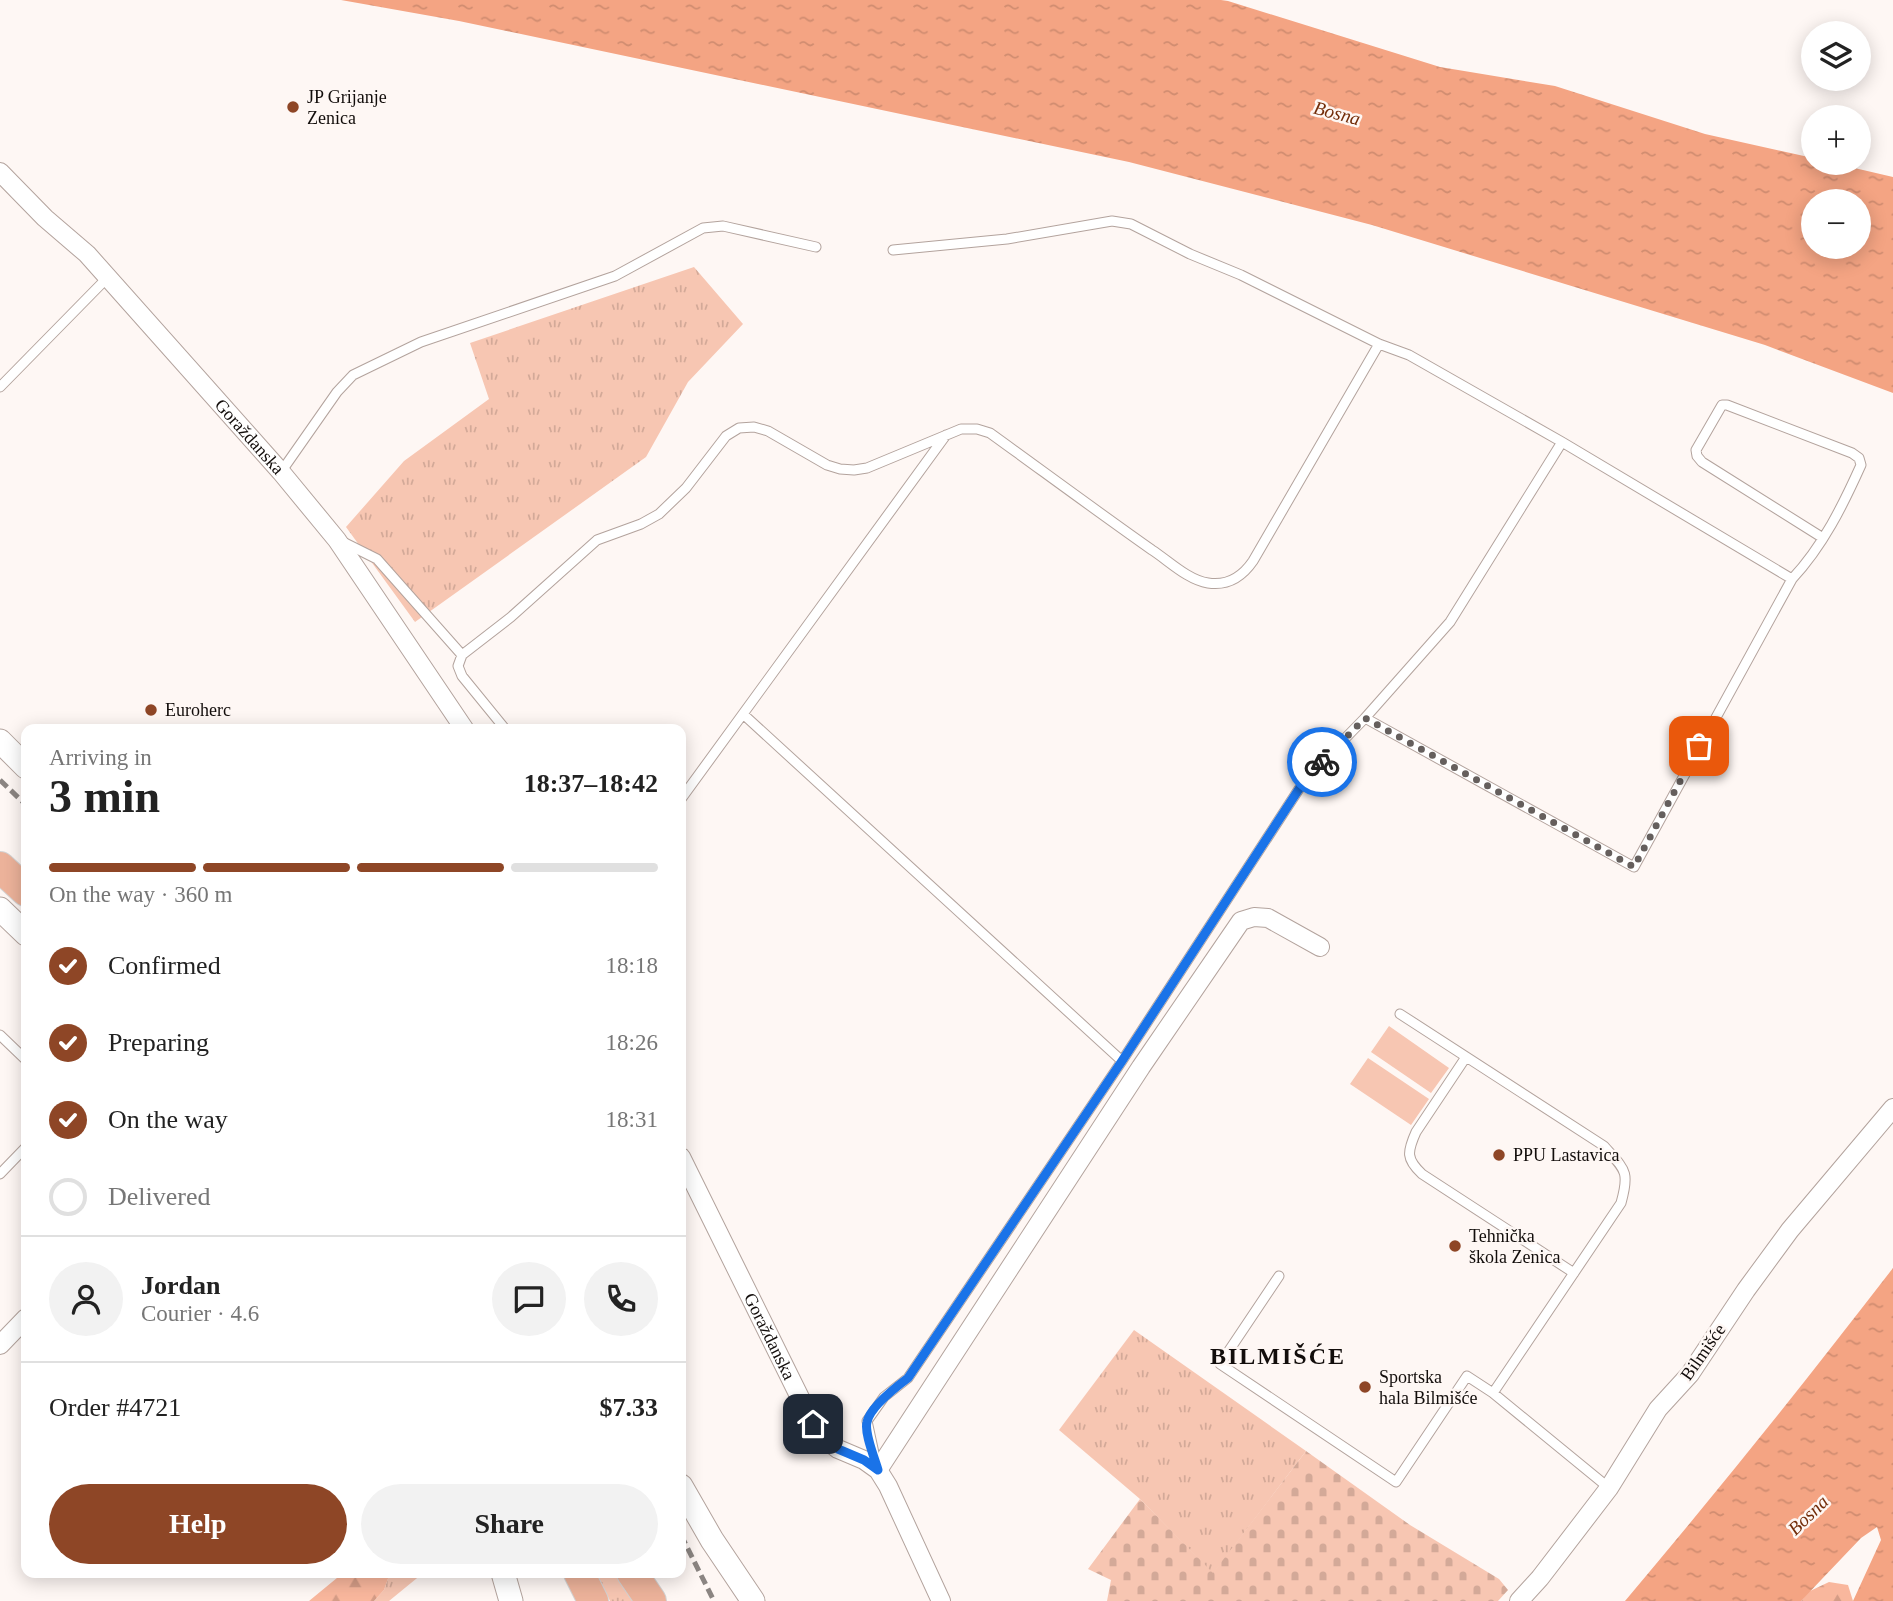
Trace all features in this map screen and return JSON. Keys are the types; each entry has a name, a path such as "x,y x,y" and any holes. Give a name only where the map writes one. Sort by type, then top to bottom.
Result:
{"highway":[{"path":"0,867 21,886"},
{"path":"567,1578 576,1601"},
{"path":"582,1578 593,1601"},
{"path":"635,1578 651,1601"}],"street":[{"name":"Goraždanska","path":"0,172 108,276 281,472 337,540 461,724"},
{"path":"0,741 21,762"},
{"path":"0,909 21,929"},
{"path":"941,1601 878,1470 1141,1067 1241,921 1254,917 1268,918 1320,947"},
{"name":"Bilmišće","path":"1519,1601 1609,1488 1658,1409 1690,1374 1790,1230 1893,1108"},
{"name":"Goraždanska","path":"686,1167 813,1424 825,1439 838,1449 864,1460 878,1470"},
{"path":"0,1345 21,1323"},
{"path":"686,1494 747,1593 760,1601"},
{"path":"504,1578 511,1601"}],"lane":[{"path":"893,250 1007,239 1112,221 1131,224 1379,344 1409,355 1793,579"},
{"path":"281,472 337,392 353,375 421,342 615,276 703,228 723,226 817,247"},
{"path":"0,387 108,276"},
{"path":"501,724 462,676 458,666 462,655 511,617 597,540 641,524 659,514 686,488 726,436 739,428 754,427 768,431 827,465 853,470 867,468 961,429 990,433 1196,580 1218,584 1229,582 1246,570 1253,561 1379,344"},
{"path":"1365,718 1634,867 1793,579 1824,538 1861,465 1859,458 1852,453 1722,405 1696,450 1696,456 1824,538"},
{"path":"686,792 947,434"},
{"path":"878,1470 867,1421 884,1397 908,1378 1122,1061 1299,789 1450,622 1562,442"},
{"path":"337,540 377,559 462,655"},
{"path":"743,714 1122,1061"},
{"path":"1400,1014 1604,1146 1622,1166 1627,1181 1621,1203 1493,1394"},
{"path":"0,1035 21,1055"},
{"path":"1466,1057 1416,1132 1410,1145 1409,1157 1422,1174 1574,1273"},
{"path":"0,1174 21,1152"},
{"path":"1279,1276 1220,1364 1396,1482 1467,1376 1609,1488"}],"green space":[{"path":"694,267 743,324 688,382 646,457 415,622 346,527 404,461 489,399 470,343"},
{"path":"1389,1026 1449,1068 1431,1093 1371,1052"},
{"path":"1368,1058 1429,1099 1411,1125 1350,1084"},
{"path":"1134,1330 1306,1451 1213,1574 1140,1499 1059,1430"},
{"path":"1306,1451 1410,1525 1499,1579 1508,1590 1498,1601 1107,1601 1111,1580 1088,1569 1140,1499 1213,1573"},
{"path":"337,1578 388,1578 384,1590 374,1601 309,1601"},
{"path":"388,1578 417,1578 389,1601 374,1601 384,1590"},
{"path":"598,1578 626,1578 642,1601 610,1601"},
{"path":"1829,1582 1848,1585 1853,1601 1801,1601 1808,1592"}],"water":[{"name":"Bosna","path":"341,0 1228,1 1440,67 1555,86 1705,134 1801,155 1801,175 1871,175 1871,172 1893,177 1893,393 1765,345 1372,225 1129,162 459,21"},
{"name":"Bosna","path":"1893,1268 1893,1601 1853,1601 1881,1540 1877,1527 1861,1538 1801,1601 1625,1601 1761,1436"}],"railway":[{"path":"0,780 21,800"},
{"path":"686,1545 714,1601"}],"way so far":[{"path":"1322,762 1365,718 1634,867 1699,746"}],"place":[{"name":"JP Grijanje Zenica","path":"293,107"},
{"name":"Euroherc","path":"151,710"},
{"name":"PPU Lastavica","path":"1499,1155"},
{"name":"Tehnička škola Zenica","path":"1455,1246"},
{"name":"Sportska hala Bilmišće","path":"1365,1387"}],"district":[{"name":"BILMIŠĆE","path":"1278,1356"}],"route":[{"path":"813,1424 825,1439 838,1449 864,1460 878,1470 867,1421 884,1397 908,1378 1122,1061 1299,789 1322,762"}]}
